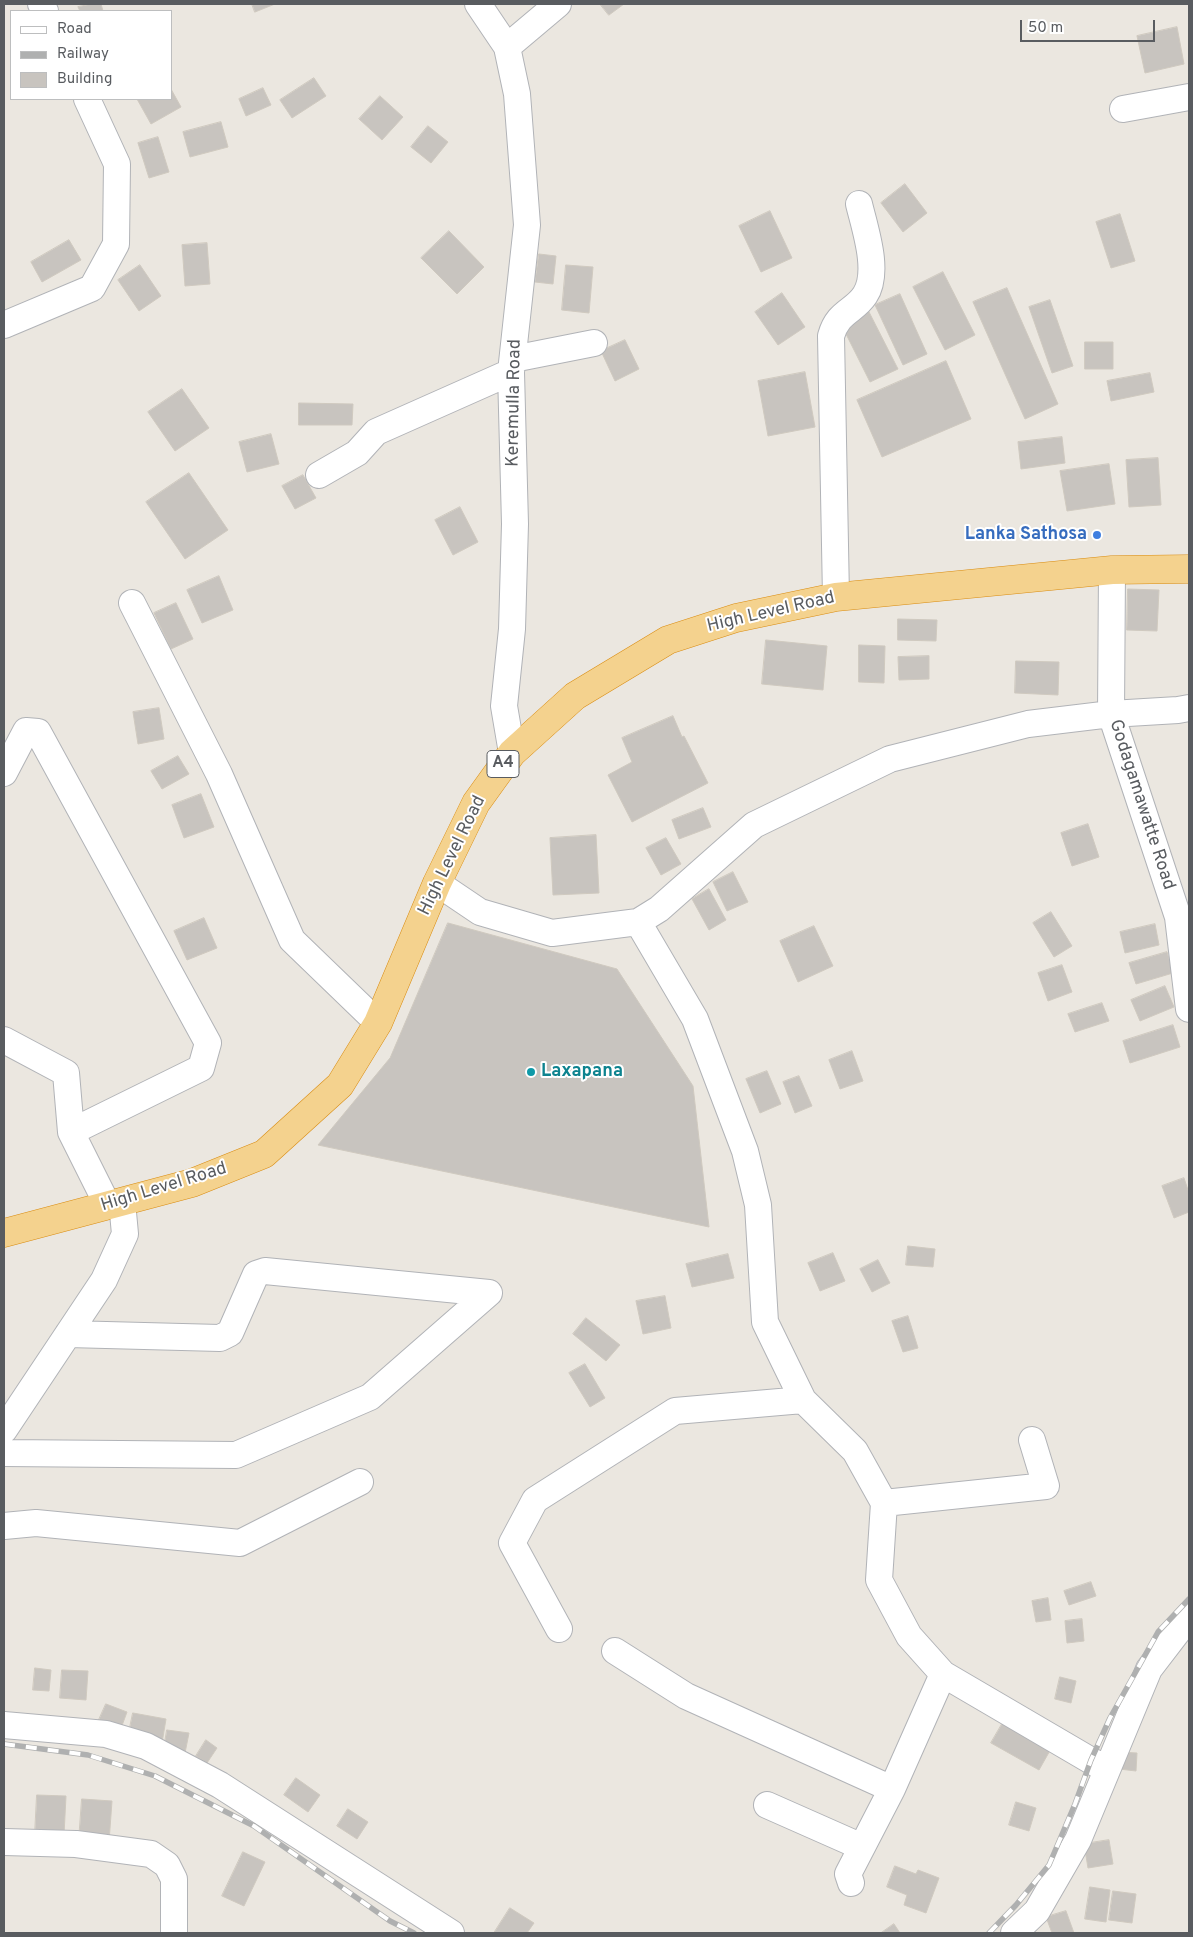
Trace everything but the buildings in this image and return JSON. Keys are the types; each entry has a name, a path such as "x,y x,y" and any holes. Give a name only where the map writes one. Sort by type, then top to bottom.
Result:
{"highway":[{"name":"High Level Road","path":"4,1233 192,1183 264,1154 340,1085 378,1023 437,883 476,803 512,752 575,696 668,640 736,618 836,598 1112,570 1189,569"}],"street":[{"name":"Keremulla Road","path":"478,4 507,47 517,94 527,225 512,366 515,524 512,629 504,706 512,752"},
{"path":"507,47 558,4"},
{"path":"1123,108 1189,97"},
{"path":"4,325 92,288 116,244 117,164 87,100"},
{"path":"836,598 831,336 838,320 864,296 870,282 870,251 859,204"},
{"path":"319,475 357,453 376,432 512,366 594,343"},
{"name":"Godagamawatte Road","path":"1112,570 1111,714 1178,917 1189,1009"},
{"path":"132,603 219,774 292,940 378,1023"},
{"path":"437,883 480,912 552,933 638,922 659,910 754,825 890,758 1028,724 1111,714 1189,708"},
{"path":"4,773 26,731 38,732 208,1043 201,1068 71,1132"},
{"path":"638,922 696,1018 745,1151 758,1205 765,1322 803,1400 855,1451 884,1503 879,1580 909,1636 943,1674 1107,1770"},
{"path":"4,1040 66,1073 71,1132 115,1204 125,1234 104,1280 4,1430"},
{"path":"4,1453 236,1455 370,1397 489,1293 265,1271 256,1274 230,1333 220,1338 68,1334"},
{"path":"559,1630 512,1543 535,1500 675,1411 803,1400"},
{"path":"884,1503 1046,1486 1032,1440"},
{"path":"4,1526 36,1523 240,1543 360,1482"},
{"path":"1014,1933 1037,1911 1078,1840 1149,1669 1189,1617"},
{"path":"615,1651 686,1696 892,1789"},
{"path":"851,1883 848,1874 892,1789 943,1674"},
{"path":"4,1725 106,1734 146,1746 220,1785 451,1933"},
{"path":"767,1805 862,1847"},
{"path":"4,1842 76,1844 151,1854 167,1865 174,1880 174,1933"}],"railway":[{"path":"989,1933 1016,1905 1049,1865 1110,1718 1158,1632 1189,1599"},
{"path":"4,1744 88,1755 155,1776 254,1826 390,1921 414,1933"}],"place":[{"name":"Lanka Sathosa","path":"1097,535"},
{"name":"Laxapana","path":"531,1072"}]}
